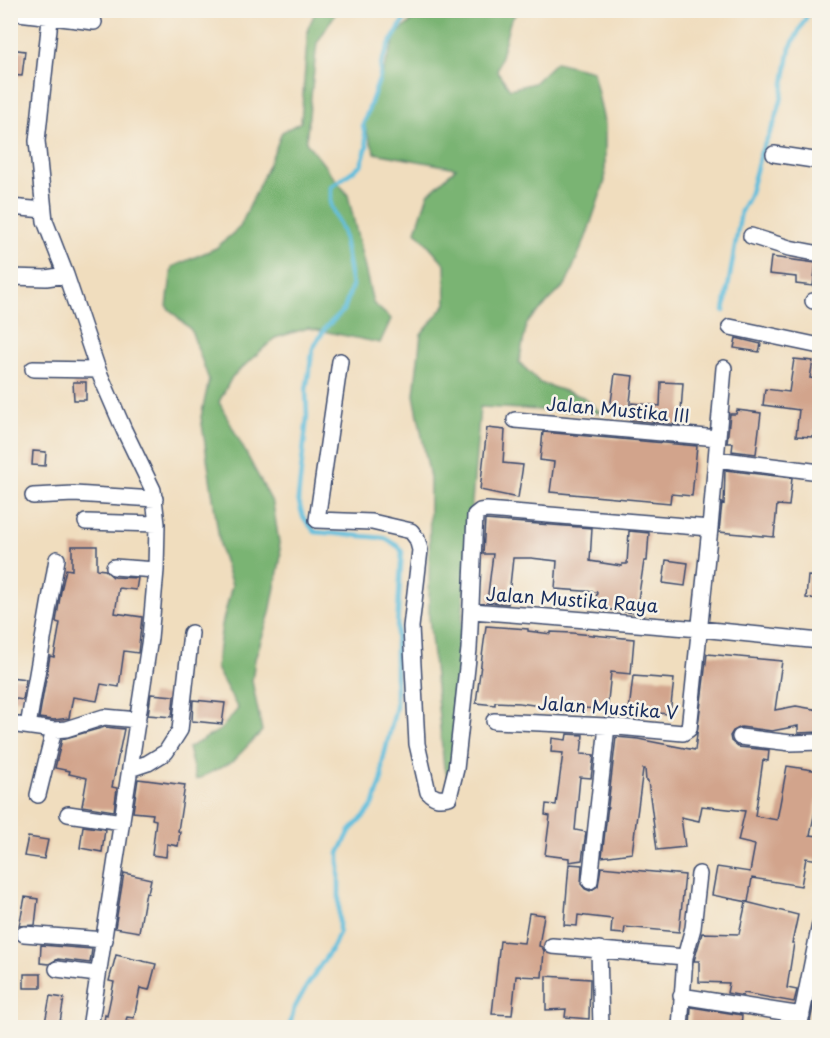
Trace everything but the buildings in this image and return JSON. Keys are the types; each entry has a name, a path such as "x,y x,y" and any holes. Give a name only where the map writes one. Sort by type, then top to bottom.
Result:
{"street":[{"path":"10,12 51,14 94,22"},
{"path":"51,14 37,141 45,221 98,370 155,498 157,524 156,570 150,638 90,1028"},
{"path":"774,154 819,161"},
{"path":"10,207 44,210"},
{"path":"751,236 789,248 819,254"},
{"path":"10,277 46,278 66,275"},
{"path":"730,327 819,346"},
{"name":"Jalan Mustika Raya","path":"340,362 317,520 372,522 411,531 417,539 420,550 411,627 417,744 428,792 434,797 439,799 449,797 456,769 472,611 819,640"},
{"path":"700,629 724,368"},
{"path":"33,369 98,370"},
{"name":"Jalan Mustika III","path":"515,420 718,438"},
{"path":"716,459 819,472"},
{"path":"33,496 74,494 155,498"},
{"path":"472,611 475,515 480,511 710,528"},
{"path":"86,522 157,524"},
{"path":"28,726 57,559"},
{"path":"114,567 156,570"},
{"name":"Jalan Mustika V","path":"495,721 687,732 700,629"},
{"path":"130,769 158,758 166,752 180,730 191,633"},
{"path":"10,724 54,730 66,729 104,717 138,720"},
{"path":"590,881 607,726"},
{"path":"38,795 54,730"},
{"path":"740,737 819,742"},
{"path":"68,814 122,822"},
{"path":"680,1028 685,957 693,928 699,874"},
{"path":"681,996 801,1021 816,957 819,924"},
{"path":"24,934 105,940"},
{"path":"552,946 685,957"},
{"path":"599,949 601,1028"},
{"path":"57,969 97,974"}],"green space":[{"path":"518,10 510,22 497,71 510,89 534,83 556,62 593,71 605,126 605,181 586,237 566,284 527,323 519,362 540,383 583,397 601,413 480,407 460,644 460,774 449,778 444,768 429,616 430,478 414,395 421,334 446,304 445,264 416,231 428,194 456,168 375,153 364,125 396,35 423,11"},
{"path":"316,11 337,11 317,43 306,142 348,195 373,303 391,319 380,343 308,328 275,338 232,377 219,402 273,504 281,556 270,613 255,659 252,681 262,731 232,762 196,780 188,748 220,730 238,709 216,668 222,625 232,585 221,552 201,417 209,380 191,330 167,307 172,267 216,248 240,227 282,132 301,122 308,28"}],"waterway":[{"path":"289,1028 294,1009 334,945 339,933 339,853 350,831 374,803 382,779 382,764 396,707 396,644 402,552 399,547 384,538 315,532 303,517 298,499 307,417 306,390 313,348 326,327 344,310 352,286 343,233 331,205 331,187 361,165 367,146 363,125 380,77 381,64 389,45 410,10"},
{"path":"724,311 741,211 749,196 761,152 774,124 781,101 790,48 810,10"}]}
